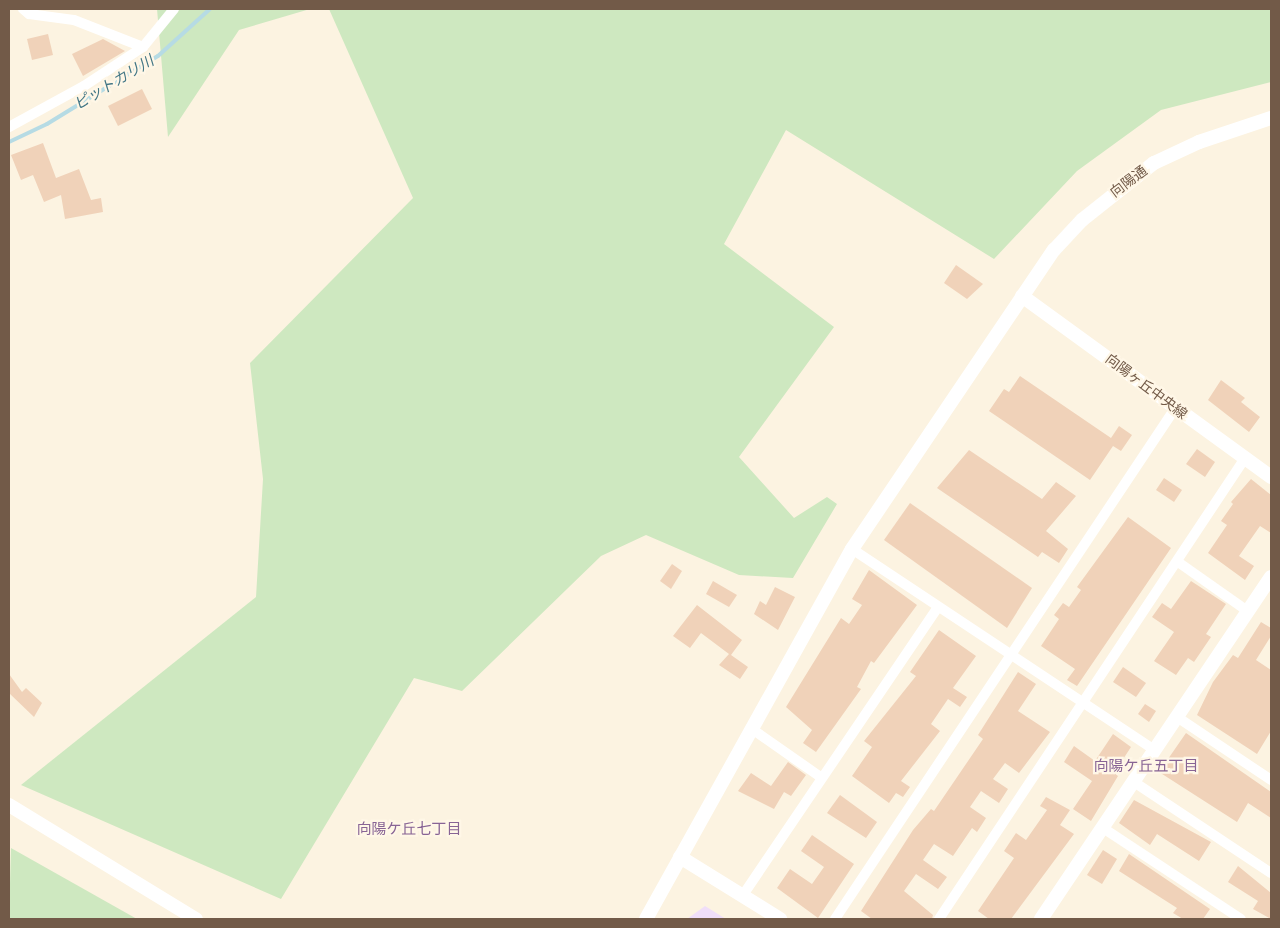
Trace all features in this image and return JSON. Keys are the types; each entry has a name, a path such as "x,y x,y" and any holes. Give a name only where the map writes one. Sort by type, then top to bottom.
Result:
{"street":[{"path":"23,9 29,14 74,20 143,47"},
{"path":"9,127 84,86 143,47 174,9"},
{"name":"向陽通","path":"646,919 852,549 1054,250 1082,220 1154,163 1199,142 1271,118"},
{"name":"向陽ヶ丘中央線","path":"1022,296 1174,410 1271,477"},
{"path":"835,919 1174,410"},
{"path":"939,919 1178,562 1245,458"},
{"path":"852,549 1154,750"},
{"path":"1178,562 1249,612"},
{"path":"1042,919 1271,577"},
{"path":"743,895 938,607"},
{"path":"1177,717 1271,780"},
{"path":"752,729 822,778"},
{"path":"1134,782 1271,873"},
{"path":"9,805 196,919"},
{"path":"1103,828 1241,919"},
{"path":"680,857 780,919"}],"shaded area":[{"path":"705,906 726,919 687,919"}],"green space":[{"path":"157,9 310,9 239,30 168,137"},
{"path":"329,9 1271,9 1271,82 1161,110 1077,171 994,259 786,130 724,244 834,327 739,457 794,518 827,497 837,504 793,578 739,575 646,535 601,556 462,691 414,678 281,899 21,785 256,597 263,479 250,363 413,198"},
{"path":"11,848 137,919 9,919"}],"building":[{"path":"48,34 53,55 32,60 27,39"},
{"path":"103,39 125,51 83,76 72,54"},
{"path":"142,89 152,109 118,126 108,106"},
{"path":"43,143 56,178 79,169 91,200 101,198 103,212 65,219 61,195 44,202 33,175 21,180 11,155"},
{"path":"956,265 983,284 967,299 944,283"},
{"path":"1020,376 1111,438 1119,426 1132,435 1121,451 1113,446 1090,480 989,411 1004,389 1009,392"},
{"path":"1221,380 1245,398 1241,402 1260,417 1249,432 1208,400"},
{"path":"1197,449 1215,462 1205,477 1186,464"},
{"path":"969,450 1042,499 1056,482 1076,496 1046,531 1068,549 1059,563 1042,552 1038,557 937,488"},
{"path":"1164,478 1182,490 1174,502 1156,490"},
{"path":"1251,479 1271,495 1271,533 1260,526 1239,556 1254,566 1245,580 1208,553 1227,525 1221,521 1233,504 1231,502"},
{"path":"910,503 1032,588 1007,628 884,540"},
{"path":"1128,517 1171,548 1077,686 1067,680 1075,669 1041,646 1059,619 1054,615 1063,603 1069,607 1081,590 1077,587"},
{"path":"672,564 682,571 671,589 660,581"},
{"path":"869,570 917,605 874,663 871,661 857,687 861,689 816,752 803,743 812,730 786,707 841,618 849,624 862,605 852,599"},
{"path":"713,581 737,595 729,607 706,594"},
{"path":"1191,581 1226,604 1206,634 1211,637 1194,662 1188,658 1176,675 1154,661 1174,632 1152,617 1162,603 1171,609"},
{"path":"775,587 795,597 778,630 754,614 760,601 766,605"},
{"path":"697,605 742,640 731,655 748,667 740,679 719,665 729,654 701,633 690,648 673,636"},
{"path":"1261,622 1271,628 1271,636 1256,660 1271,670 1271,731 1257,754 1197,715 1213,682 1233,655 1238,658"},
{"path":"939,630 976,656 953,688 967,697 960,707 948,699 931,724 940,731 901,781 910,787 903,797 896,793 889,803 852,776 872,747 864,741 916,676 910,672"},
{"path":"1123,667 1146,683 1136,697 1113,682"},
{"path":"1018,672 1036,684 1018,711 1050,732 1019,773 1005,763 993,779 1008,789 999,803 981,791 970,807 986,818 977,832 972,828 953,856 934,844 923,860 947,877 938,889 916,874 904,891 933,915 932,919 872,919 861,911 913,830 931,809 934,811 983,739 978,735"},
{"path":"9,674 22,692 26,688 42,703 34,717 9,693"},
{"path":"1145,704 1156,711 1149,722 1138,714"},
{"path":"1186,733 1271,792 1271,818 1248,803 1237,822 1159,772"},
{"path":"1113,734 1131,747 1114,773 1118,776 1091,821 1073,809 1092,781 1064,762 1074,746 1095,761"},
{"path":"788,762 806,775 791,796 784,792 774,809 738,791 751,773 771,786"},
{"path":"840,795 877,822 866,838 827,813"},
{"path":"1046,797 1070,810 1060,825 1074,834 1011,919 989,919 978,911 1014,858 1004,851 1016,833 1026,840 1047,810 1040,806"},
{"path":"1134,800 1211,842 1199,861 1157,834 1150,845 1119,823"},
{"path":"812,835 854,864 818,918 777,888 790,869 812,884 824,867 801,851"},
{"path":"1103,850 1117,859 1102,884 1087,875"},
{"path":"1129,854 1210,909 1203,919 1183,919 1173,913 1177,908 1119,871"},
{"path":"1238,866 1271,893 1271,919 1253,909 1258,901 1228,882"}],"waterway":[{"name":"ピットカリ川","path":"9,142 47,124 158,56 210,9"}],"district":[{"name":"向陽ケ丘五丁目","path":"1146,767"},
{"name":"向陽ケ丘七丁目","path":"409,830"}]}
